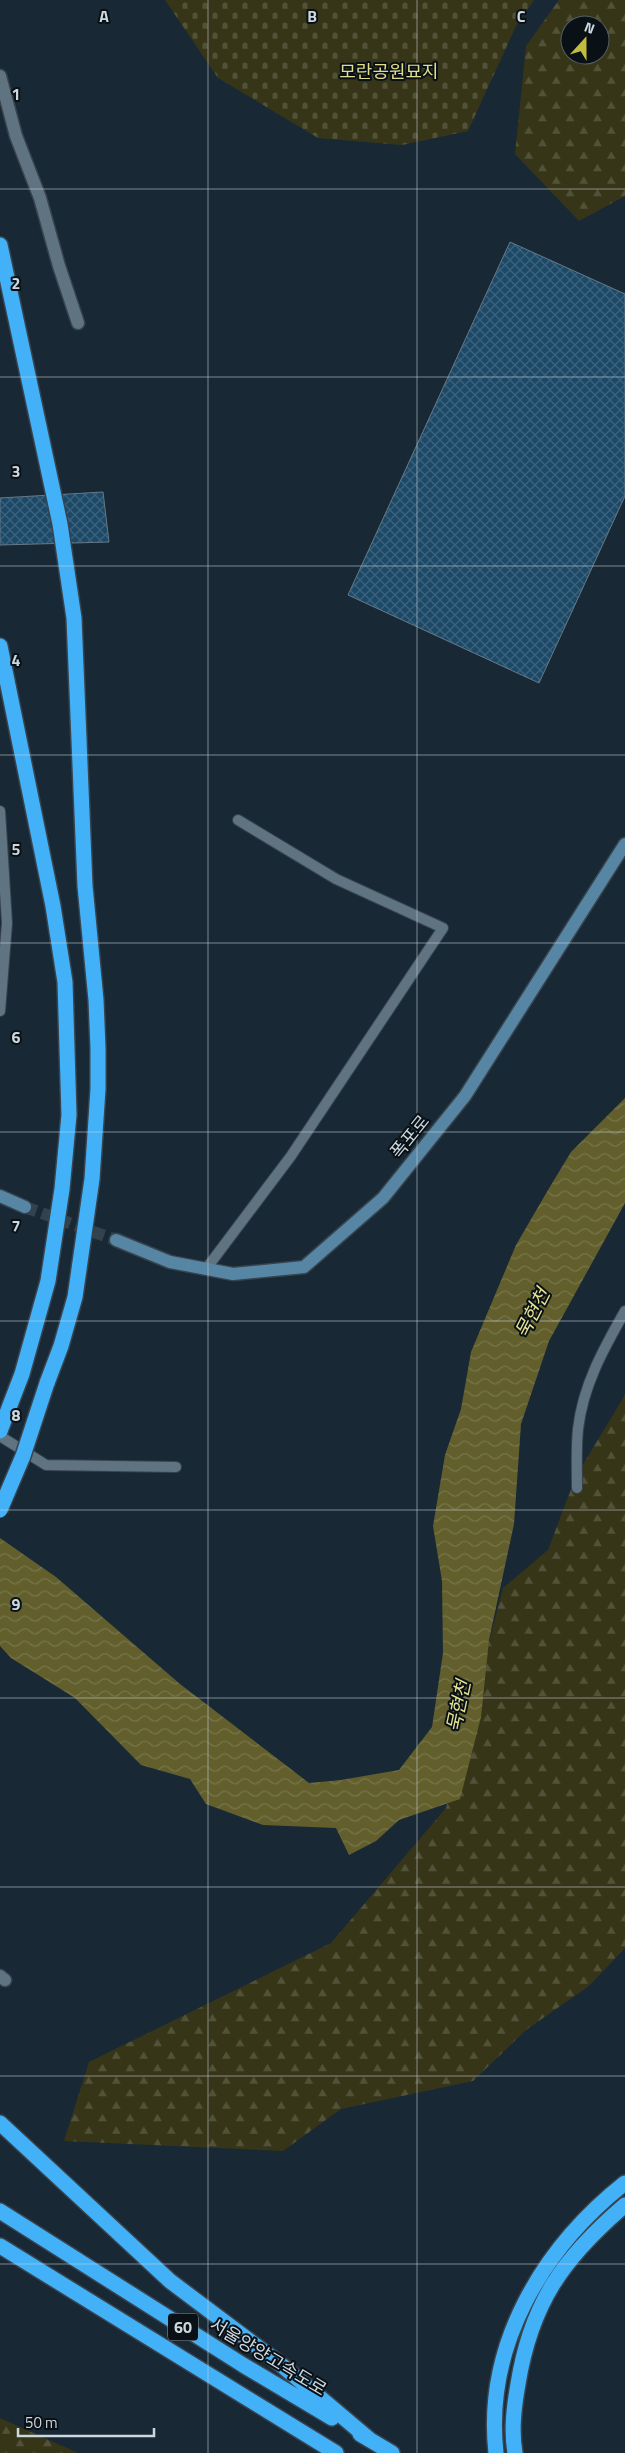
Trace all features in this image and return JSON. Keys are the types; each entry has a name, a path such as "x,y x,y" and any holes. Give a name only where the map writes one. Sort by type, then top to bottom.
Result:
{"highway":[{"path":"0,245 60,524 74,618 85,886 97,1019 98,1089 88,1210 75,1297 61,1346 23,1456 0,1510"},
{"path":"0,646 5,695 53,906 65,982 69,1107 62,1189 48,1281 22,1374 0,1431"},
{"path":"0,2123 170,2281 278,2363 369,2439"},
{"path":"495,2452 495,2402 516,2321 528,2296 541,2272 563,2243 609,2196 625,2183"},
{"path":"515,2453 512,2437 518,2384 530,2330 539,2308 564,2266 606,2221 625,2205"},
{"name":"서울양양고속도로","path":"0,2211 244,2365 392,2453"},
{"name":"60","path":"0,2246 336,2453"},
{"path":"285,2423 324,2453"}],"main road":[{"name":"폭포로","path":"116,1240 170,1262 233,1274 304,1267 383,1198 465,1096 625,844"},
{"path":"0,1196 25,1207"}],"street":[{"path":"0,76 16,136 40,198 59,266 78,323"}],"lane":[{"path":"0,811 7,923 0,1011"},
{"path":"206,1269 291,1156 443,928 336,879 238,820"},
{"path":"577,1488 578,1429 585,1395 598,1361 625,1311"},
{"path":"0,1436 46,1465 176,1467"}],"green space":[{"name":"모란공원묘지","path":"165,0 534,0 516,26 468,131 402,145 318,138 218,78"},
{"path":"559,0 625,0 625,196 579,221 515,154 526,46"},
{"path":"625,1395 625,1948 589,1986 526,2030 473,2081 341,2109 283,2151 64,2141 89,2062 331,1943 446,1808 503,1588 548,1550 576,1476"},
{"path":"0,2418 78,2453 0,2453"}],"water":[{"name":"묵현천","path":"625,1098 625,1203 549,1341 521,1424 514,1524 489,1640 481,1717 460,1799 399,1820 376,1841 349,1855 336,1828 263,1825 206,1804 190,1779 141,1765 75,1698 11,1658 0,1646 0,1538 56,1577 180,1684 309,1783 341,1780 399,1770 432,1727 443,1653 442,1581 433,1526 445,1455 461,1409 471,1352 516,1245 571,1152"}],"building":[{"path":"510,242 625,294 625,496 539,683 348,595"},
{"path":"103,492 109,542 0,545 0,498"}],"tunnel":[{"path":"25,1207 116,1240"}]}
